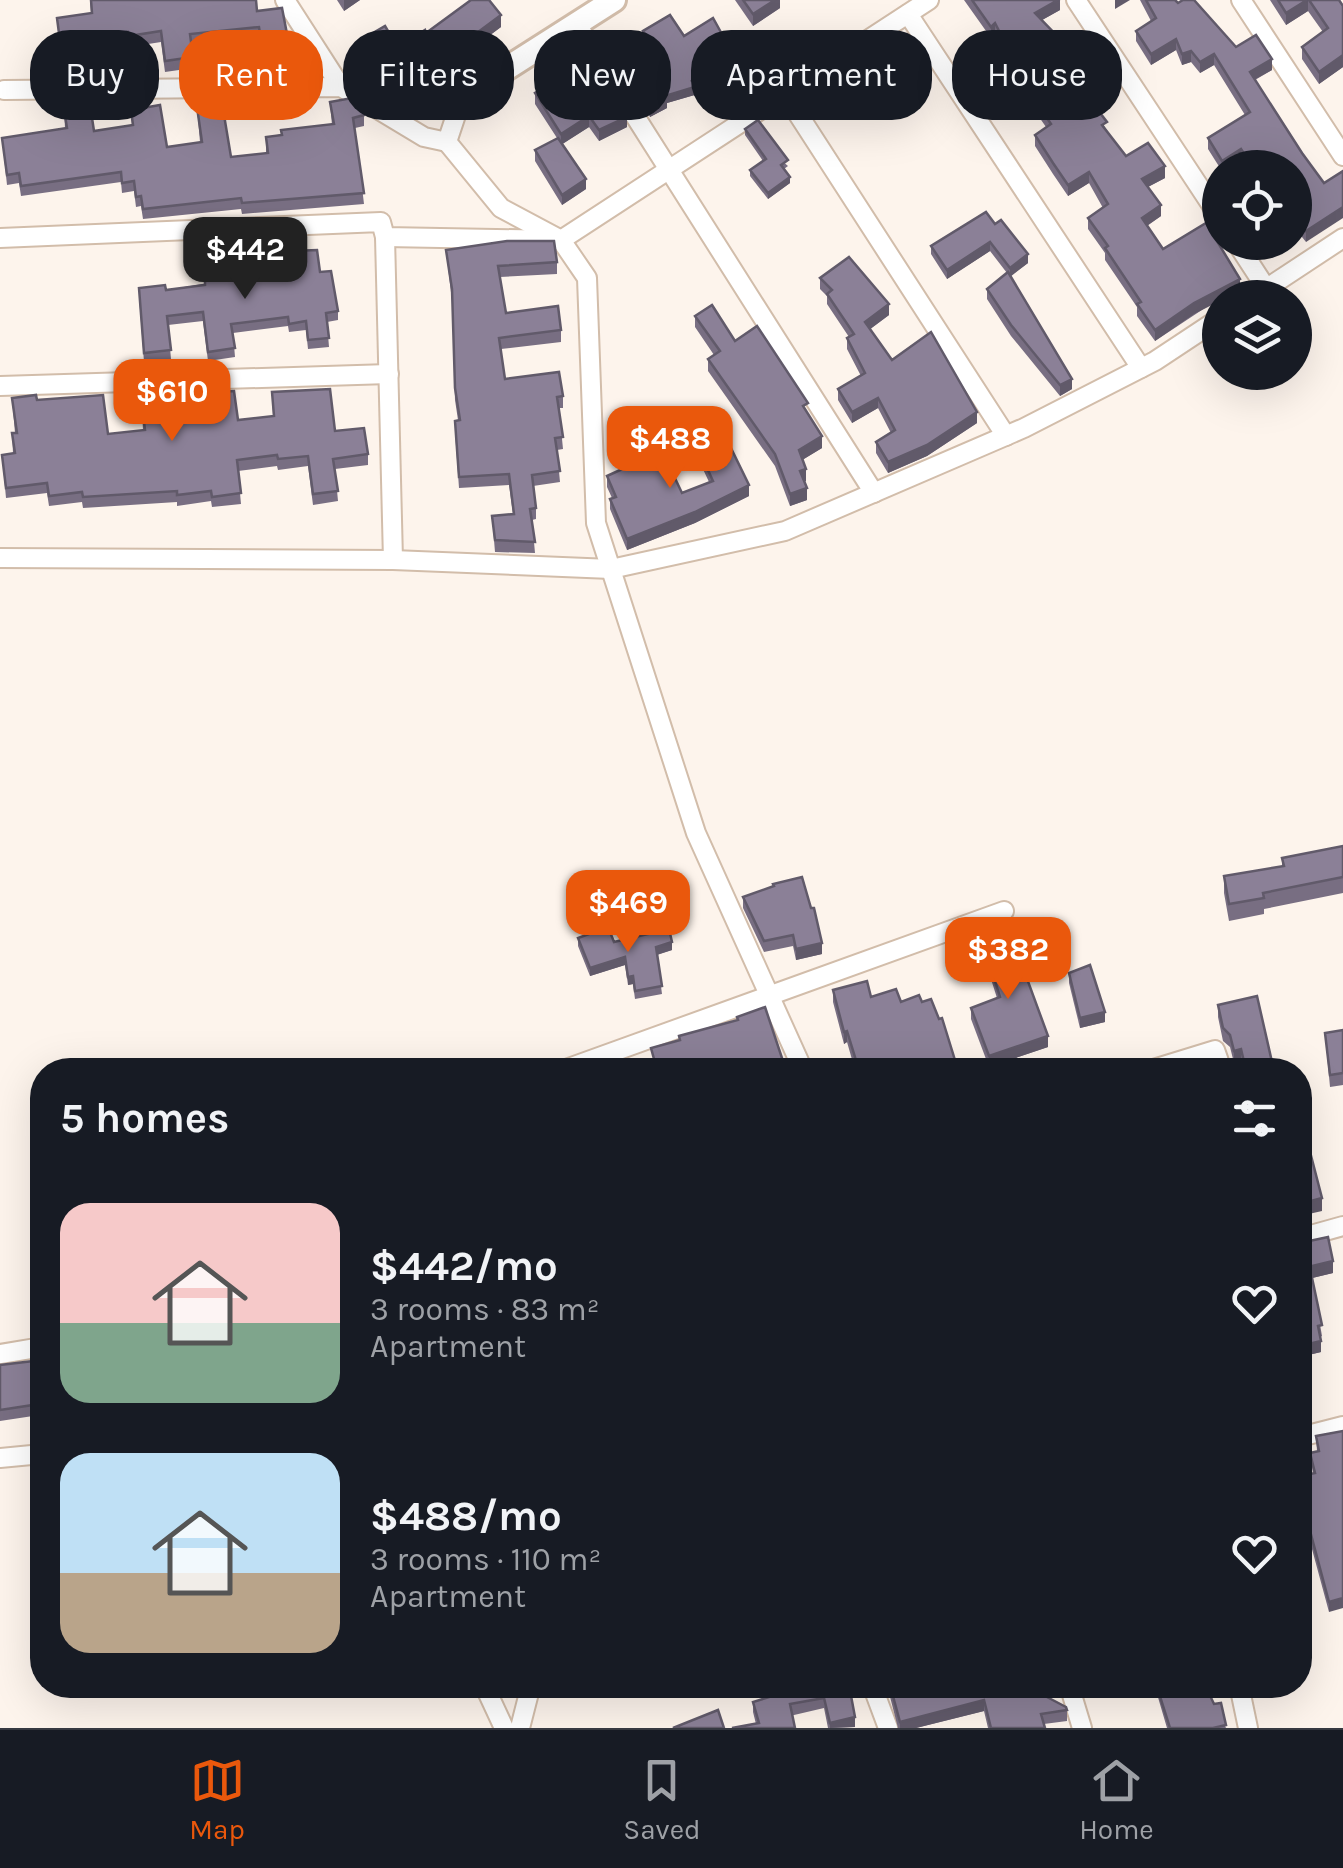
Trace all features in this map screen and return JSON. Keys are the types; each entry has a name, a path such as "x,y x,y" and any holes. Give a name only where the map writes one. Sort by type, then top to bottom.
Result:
{"street":[{"path":"285,0 341,87 424,138 447,142 501,208 561,240 587,278 596,523 696,834 798,1058"},
{"path":"883,30 929,0"},
{"path":"1076,0 1202,191"},
{"path":"1241,0 1343,156"},
{"path":"514,64 605,2"},
{"path":"908,14 1140,368"},
{"path":"576,24 874,493"},
{"path":"4,90 341,87"},
{"path":"447,142 454,120"},
{"path":"385,237 561,240 746,120"},
{"path":"802,120 1006,436"},
{"path":"0,238 382,222 393,560"},
{"path":"1279,280 1343,238"},
{"path":"0,558 393,560 611,569 785,532 1006,436 1140,368 1202,329"},
{"path":"0,386 389,374"},
{"path":"596,1058 1004,910"},
{"path":"1189,1058 1215,1050 1218,1058"},
{"path":"1312,1235 1343,1226"},
{"path":"0,1354 30,1349"},
{"path":"1312,1434 1343,1426"},
{"path":"0,1458 30,1455"},
{"path":"490,1698 504,1728"},
{"path":"520,1728 528,1698"},
{"path":"877,1698 888,1728"},
{"path":"1073,1698 1082,1728"},
{"path":"1241,1698 1248,1728"}],"building":[{"path":"91,0 256,0 257,11 282,8 286,30 179,30 179,59 165,61 159,30 59,30 57,18 92,13"},
{"path":"471,0 489,0 501,15 481,30 430,30"},
{"path":"743,0 775,0 753,14"},
{"path":"972,0 1058,0 1035,13 1051,30 999,30 995,23 991,27"},
{"path":"1146,0 1194,0 1236,47 1256,35 1272,59 1250,72 1300,150 1215,150 1208,138 1250,112 1214,54 1200,62 1191,51 1182,54 1176,39 1151,54 1136,31 1156,18"},
{"path":"1278,0 1307,0 1286,13"},
{"path":"1309,0 1339,0 1343,6 1343,55 1319,72 1302,47 1328,28"},
{"path":"670,15 684,36 691,32 691,88 671,94 671,30 645,30"},
{"path":"713,18 720,30 694,30"},
{"path":"343,100 343,120 353,120 364,193 242,203 241,198 143,209 134,181 122,183 121,172 21,186 19,173 7,175 2,138 67,128 66,120 92,120 94,131 133,125 132,120 159,120 160,105 167,147 202,142 199,120 225,120 231,157 268,153 266,137 282,135 281,130 334,124 330,102"},
{"path":"552,120 583,120 561,134"},
{"path":"592,120 621,120 599,130"},
{"path":"758,120 788,160 781,165 790,177 768,193 750,170 766,159 745,129"},
{"path":"1048,120 1105,120 1102,125 1126,156 1148,143 1165,166 1142,179 1161,205 1142,218 1163,249 1202,225 1202,260 1228,260 1240,279 1202,280 1202,299 1155,330 1088,218 1108,204 1089,172 1068,185 1035,135 1051,124"},
{"path":"558,138 586,179 562,195 535,150"},
{"path":"1312,167 1324,183 1343,171 1343,207 1312,227"},
{"path":"986,212 995,224 1001,220 1028,254 1010,268 990,242 947,270 931,246"},
{"path":"507,241 554,241 557,262 498,266 506,313 558,306 561,330 499,338 505,379 559,372 563,396 557,397 563,437 555,438 560,471 532,475 536,508 530,509 535,542 495,540 492,516 514,514 509,474 459,477 455,421 460,420 446,250"},
{"path":"317,250 320,272 331,271 338,311 326,313 329,338 308,340 306,321 289,324 288,317 231,324 235,348 208,352 203,312 167,316 171,350 144,353 139,288 165,285 166,290 205,285 205,280 270,273 267,252"},
{"path":"849,257 889,304 865,322 892,360 931,332 977,412 927,445 888,462 876,442 895,430 878,398 852,412 838,389 865,373 847,338 854,334 827,294 832,290 820,278"},
{"path":"1008,272 1072,379 1060,385 987,289"},
{"path":"712,305 735,341 757,326 808,403 803,406 822,436 799,450 806,469 800,471 807,488 790,494 775,454 708,359 720,351 695,316"},
{"path":"330,389 335,431 364,428 368,454 333,459 338,491 313,494 308,456 278,459 277,455 237,460 241,493 212,497 211,491 49,496 47,483 6,488 2,455 15,453 12,433 17,433 12,398 103,395 108,434 145,430 141,397 234,391 238,420 274,416 272,392"},
{"path":"729,444 749,485 627,539 610,499 616,497 607,476 662,451 682,493 713,481 702,457"},
{"path":"1343,846 1343,877 1229,904 1224,876 1284,866 1282,858"},
{"path":"802,877 822,943 796,949 793,935 764,941 743,897"},
{"path":"608,927 614,942 669,929 672,942 656,947 662,986 635,991 625,957 590,968 578,938"},
{"path":"1011,935 1048,1036 989,1056 971,1008 1000,997 983,943"},
{"path":"1090,965 1105,1012 1080,1018 1069,973"},
{"path":"867,981 871,997 896,989 901,1002 919,995 922,1002 931,999 939,1019 942,1018 954,1058 855,1058 833,990"},
{"path":"1257,996 1271,1058 1243,1058 1241,1049 1234,1051 1218,1005"},
{"path":"765,1007 782,1058 654,1058 651,1048 738,1020 737,1017"},
{"path":"1343,1030 1343,1073 1330,1075 1325,1033"},
{"path":"1312,1159 1322,1198 1312,1201"},
{"path":"1328,1237 1333,1261 1312,1266 1312,1240"},
{"path":"1312,1278 1322,1325 1318,1326 1321,1341 1312,1343"},
{"path":"30,1361 30,1405 0,1410 0,1365"},
{"path":"1343,1431 1343,1598 1329,1602 1312,1538 1312,1453 1319,1451 1316,1436"},
{"path":"766,1698 824,1698 790,1704 795,1728 732,1728 759,1723 753,1702"},
{"path":"824,1698 851,1698 855,1717 830,1723"},
{"path":"894,1698 1049,1698 1067,1710 1041,1714 1045,1728 991,1728 984,1700 900,1722"},
{"path":"1160,1698 1211,1698 1214,1704 1221,1703 1226,1725 1170,1728"},
{"path":"718,1710 724,1728 673,1728"}]}
